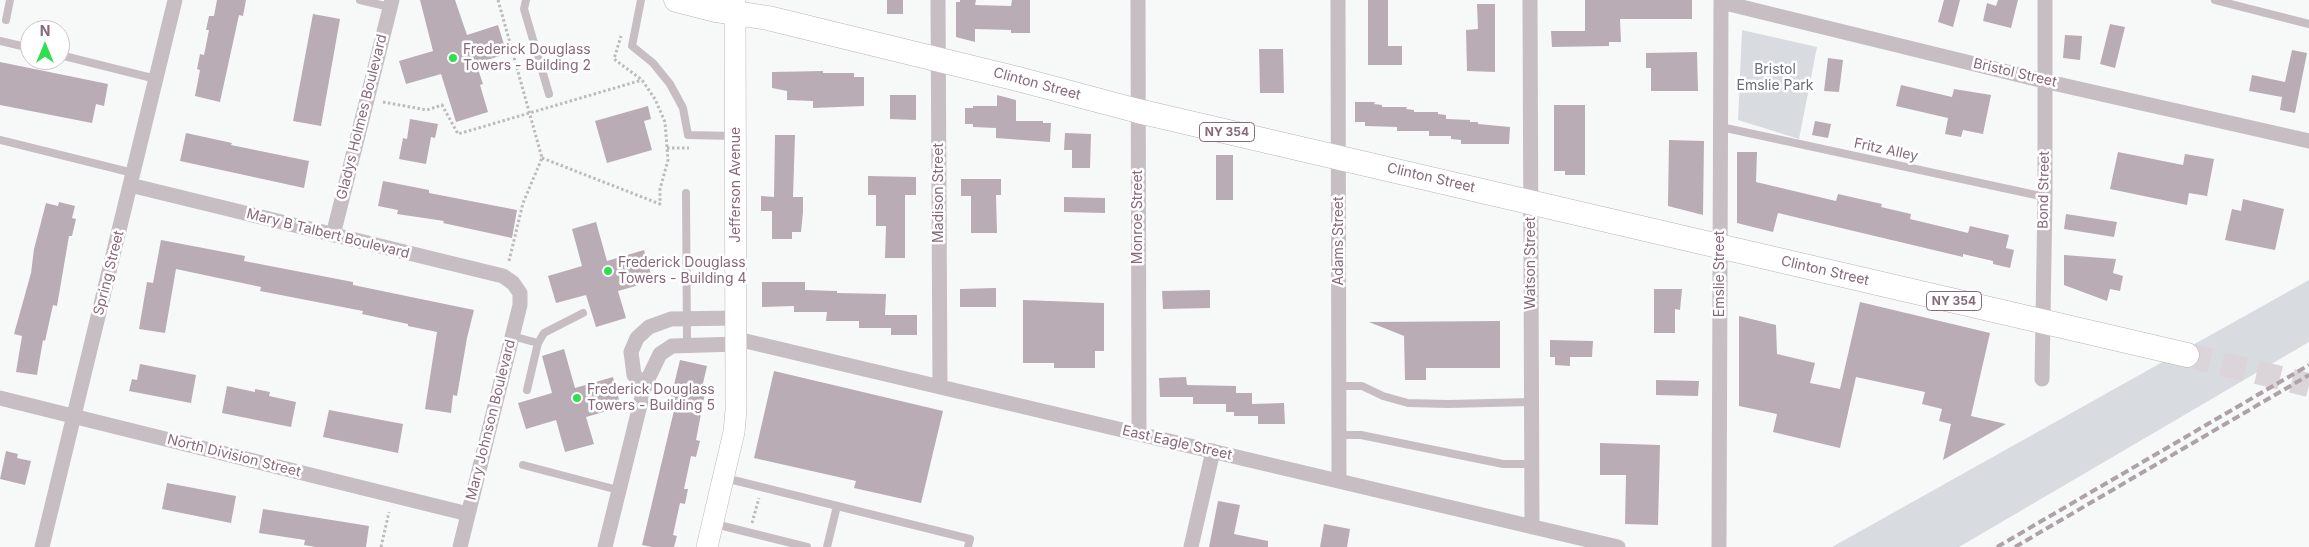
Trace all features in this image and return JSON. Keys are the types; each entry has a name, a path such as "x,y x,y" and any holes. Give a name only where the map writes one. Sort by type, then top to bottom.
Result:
{"main road":[{"name":"Clinton Street","path":"676,0 735,6 768,18 938,59 1138,111 2187,355"}],"street":[{"name":"Spring Street","path":"42,547 175,0"},
{"name":"Madison Street","path":"938,0 940,387"},
{"name":"Monroe Street","path":"1138,0 1139,434"},
{"name":"Adams Street","path":"1338,0 1339,481"},
{"name":"Watson Street","path":"1530,0 1532,527"},
{"name":"Bond Street","path":"2042,380 2045,197 2044,0"},
{"name":"Bristol Street","path":"1722,1 2044,81 2309,141"},
{"name":"Emslie Street","path":"1719,547 1722,1"},
{"name":"Gladys Holmes Boulevard","path":"333,235 391,4"},
{"name":"Jefferson Avenue","path":"707,547 735,422 737,334 735,6"},
{"name":"Mary B Talbert Boulevard","path":"132,179 333,235 503,276 513,283 520,293"},
{"name":"Mary Johnson Boulevard","path":"460,547 520,305 520,293"},
{"name":"East Eagle Street","path":"645,385 634,375 631,365 631,352 637,338 649,327 662,321 686,319 940,387 1618,547"},
{"name":"East Eagle Street","path":"605,547 645,385 660,354 672,346 737,334"},
{"name":"North Division Street","path":"0,398 468,514"},
{"path":"1191,547 1214,451"}],"lane":[{"path":"6,20 10,0"},
{"path":"360,0 391,4"},
{"path":"526,0 524,9 549,94"},
{"path":"642,0 632,46 653,63 670,84 682,108 688,136 736,136"},
{"path":"2215,0 2309,24"},
{"path":"0,40 20,45"},
{"path":"70,58 156,79"},
{"name":"Fritz Alley","path":"1721,127 2045,197"},
{"path":"0,140 132,179"},
{"path":"686,193 687,344"},
{"path":"527,390 538,343 544,333 583,313"},
{"path":"512,336 538,343"},
{"path":"1339,386 1362,386 1383,396 1408,403 1531,402"},
{"path":"1339,435 1362,435 1504,464 1531,464"},
{"path":"522,465 618,490"},
{"path":"723,478 970,539 968,547"},
{"path":"827,547 837,506"},
{"path":"713,523 808,547"}],"path":[{"path":"498,0 542,158 524,203 510,261"},
{"path":"383,102 427,110 442,105 458,134 642,80 655,99 665,122 668,160 660,189 660,204 542,158"},
{"path":"753,522 759,496"},
{"path":"381,547 389,512"}],"green space":[{"name":"Bristol Emslie Park","path":"1742,30 1817,47 1799,139 1738,120"},
{"path":"2309,280 2309,342 1959,547 1832,547"}],"building":[{"path":"217,0 246,0 243,16 239,15 220,102 195,96 200,70 197,69 200,54 204,55 209,30 206,30 209,16 214,16"},
{"name":"Frederick Douglass Towers - Building 2","path":"420,0 455,0 467,35 498,25 507,54 476,63 483,84 480,85 488,112 456,122 441,74 406,84 399,61 433,51"},
{"path":"887,0 903,0 903,14 887,14"},
{"path":"960,0 976,0 975,5 1011,6 1012,0 1030,0 1030,33 1011,33 1011,30 975,29 975,42 956,37 956,2 960,2"},
{"path":"1368,0 1388,0 1388,46 1402,46 1402,65 1368,65"},
{"path":"1585,0 1692,0 1692,19 1620,19 1621,42 1609,42 1609,46 1552,47 1551,31 1585,31"},
{"path":"1944,0 1960,0 1953,27 1938,22"},
{"path":"1998,0 2018,0 2011,28 1983,21 1987,3 1996,6"},
{"path":"1477,4 1495,4 1495,72 1467,71 1466,30 1478,29"},
{"path":"313,14 340,19 321,126 293,121"},
{"path":"2110,24 2125,27 2115,68 2100,64"},
{"path":"2065,35 2082,36 2080,60 2063,58"},
{"path":"1259,49 1283,49 1284,93 1260,93"},
{"path":"2292,50 2307,53 2295,113 2280,110 2282,97 2249,91 2252,75 2285,82"},
{"path":"1697,52 1698,91 1651,91 1651,68 1646,68 1646,53"},
{"path":"1828,58 1843,60 1839,92 1824,91"},
{"path":"0,62 20,66 20,70 39,70 108,84 104,106 96,104 92,123 0,105"},
{"path":"823,71 823,73 854,73 854,77 864,77 864,106 813,108 813,101 787,100 787,91 772,88 772,72"},
{"path":"1901,85 1952,97 1954,89 1991,95 1983,134 1963,130 1961,137 1945,134 1948,118 1896,106"},
{"path":"890,95 916,95 916,120 890,119"},
{"path":"997,95 1016,100 1016,121 1043,121 1043,123 1051,123 1050,142 996,138 996,128 973,127 973,124 965,124 965,108 997,106"},
{"path":"1355,102 1375,102 1374,104 1382,105 1382,107 1407,107 1406,109 1414,110 1414,112 1438,112 1438,114 1446,115 1446,119 1470,120 1470,122 1478,122 1478,124 1510,127 1509,144 1461,144 1461,140 1451,139 1451,136 1429,136 1429,131 1397,131 1397,127 1365,126 1365,122 1355,122"},
{"path":"1554,105 1585,105 1585,175 1565,175 1565,171 1554,171"},
{"path":"648,106 651,119 644,121 652,150 607,163 595,121"},
{"path":"410,119 438,124 435,138 431,137 426,164 399,159 403,138 407,139"},
{"path":"1815,121 1831,124 1828,138 1812,135"},
{"path":"186,133 232,143 231,145 309,161 304,188 180,161"},
{"path":"1065,133 1091,134 1090,168 1072,168 1072,150 1064,150"},
{"path":"775,135 795,135 793,197 803,197 803,212 801,232 792,232 792,239 772,239 772,211 761,211 761,196 774,197"},
{"path":"1669,140 1704,141 1703,215 1668,206"},
{"path":"1737,152 1757,152 1756,182 1836,201 1838,194 1882,204 1881,207 1911,214 1910,219 1968,233 1970,226 2009,235 2006,248 2014,250 2010,268 1993,264 1993,261 1963,254 1963,257 1778,213 1773,232 1737,223"},
{"path":"2118,152 2183,165 2185,154 2214,159 2207,196 2189,193 2187,205 2110,189"},
{"path":"1216,155 1233,155 1233,200 1216,200"},
{"path":"868,176 916,177 916,195 905,195 905,258 885,258 886,226 876,226 876,195 868,195"},
{"path":"961,179 1001,179 1001,195 996,195 997,233 971,233 971,196 961,196"},
{"path":"383,181 429,190 429,193 517,210 512,238 443,223 444,221 397,214 398,210 378,206"},
{"path":"1064,197 1105,198 1105,213 1064,212"},
{"path":"2243,199 2284,209 2275,250 2225,240 2232,209 2241,211"},
{"path":"59,202 75,206 72,218 76,219 72,236 69,236 57,306 53,305 45,341 43,340 37,375 16,372 22,336 14,334 31,273 34,249 46,203 58,206"},
{"path":"2066,214 2117,222 2114,237 2064,229"},
{"name":"Frederick Douglass Towers - Building 4","path":"596,222 607,261 644,250 653,281 618,291 626,318 596,327 586,295 556,303 548,276 582,266 572,229"},
{"path":"161,240 245,256 244,261 353,282 353,285 474,310 457,396 453,395 451,413 425,409 437,332 362,314 363,311 260,291 261,287 176,269 165,333 139,329 147,282 153,283"},
{"path":"2064,255 2116,259 2113,273 2123,276 2120,291 2110,289 2107,301 2064,285"},
{"path":"762,282 805,282 805,290 886,294 885,315 917,315 917,335 891,335 891,328 859,328 859,321 826,321 827,312 794,312 794,306 762,307"},
{"path":"996,288 996,307 960,307 960,289"},
{"path":"1654,289 1682,289 1680,310 1675,309 1675,333 1654,333"},
{"path":"1210,290 1210,308 1163,309 1162,291"},
{"path":"1023,300 1104,303 1104,351 1095,351 1095,368 1054,368 1054,363 1023,363"},
{"path":"1860,302 1990,333 1971,416 2006,424 1943,460 1951,424 1939,421 1942,409 1922,404 1925,392 1856,377 1840,448 1773,432 1777,414 1739,406 1739,316 1776,325 1777,354 1815,363 1810,383 1840,389"},
{"path":"1500,321 1500,368 1426,368 1426,380 1405,380 1404,336 1369,322"},
{"path":"1550,340 1593,341 1592,357 1570,357 1570,366 1555,365 1555,357 1550,357"},
{"name":"Frederick Douglass Towers - Building 5","path":"564,349 575,388 613,377 621,407 586,417 594,444 565,452 556,420 526,429 518,403 552,393 542,356"},
{"path":"680,360 707,366 701,392 705,393 696,440 700,441 696,457 691,456 684,489 688,489 685,504 680,503 673,535 677,536 674,547 652,547 642,545 676,402 670,401"},
{"path":"140,364 196,375 191,403 129,391 132,379 137,380"},
{"path":"774,371 943,411 921,503 854,488 856,481 754,458"},
{"path":"1186,377 1187,385 1236,386 1236,393 1252,393 1252,404 1284,403 1285,424 1258,424 1258,416 1234,416 1234,412 1226,412 1226,404 1193,404 1193,397 1160,397 1159,378"},
{"path":"1656,380 1699,381 1698,396 1656,395"},
{"path":"227,386 255,392 255,389 270,392 269,396 296,402 291,427 222,413"},
{"path":"329,410 403,424 398,453 323,437"},
{"path":"1600,443 1660,445 1658,525 1625,524 1626,475 1600,475"},
{"path":"6,451 18,454 17,458 31,461 25,485 0,479"},
{"path":"167,483 236,496 231,523 162,509"},
{"path":"1218,501 1240,505 1234,534 1268,541 1268,547 1209,547"},
{"path":"263,509 369,526 366,547 316,547 304,545 305,540 259,533"},
{"path":"1324,524 1350,529 1347,547 1320,547"}],"tunnel":[{"path":"2187,355 2309,385"}],"railway":[{"path":"1997,547 2309,365"},
{"path":"2015,547 2309,375"}],"place":[{"name":"Frederick Douglass Towers - Building 2","path":"453,58"},
{"name":"Frederick Douglass Towers - Building 4","path":"608,271"},
{"name":"Frederick Douglass Towers - Building 5","path":"577,398"}]}
